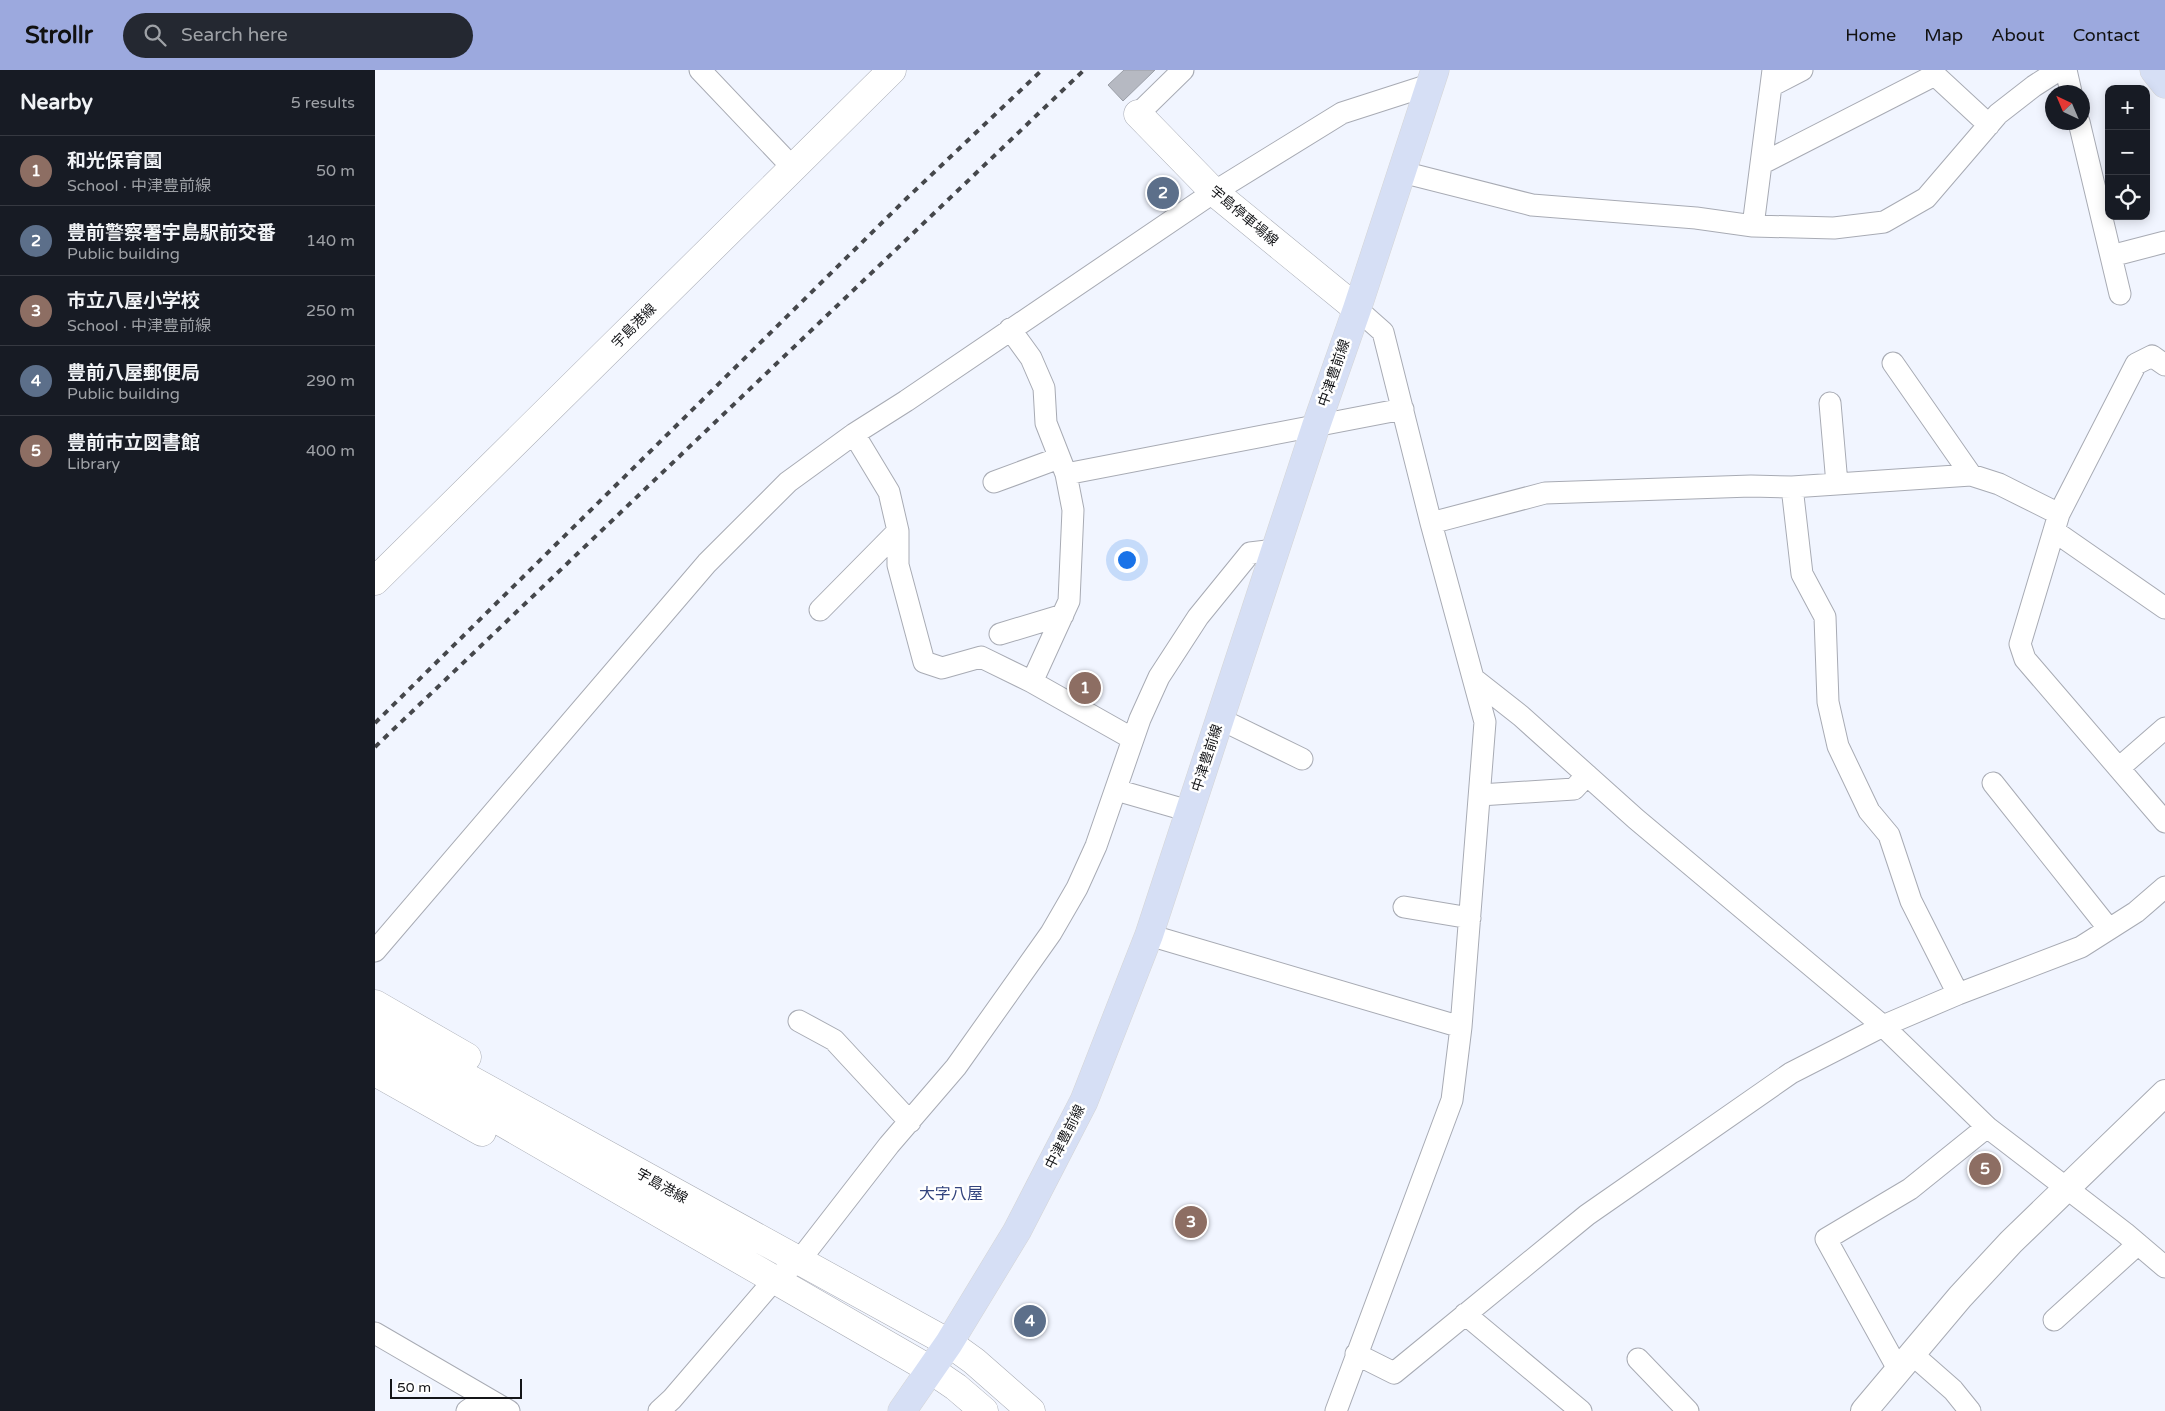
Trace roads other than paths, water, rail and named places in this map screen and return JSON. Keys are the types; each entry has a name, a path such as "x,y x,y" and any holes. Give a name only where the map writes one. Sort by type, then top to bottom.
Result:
{"main road":[{"name":"宇島港線","path":"375,581 892,70"},
{"path":"2154,70 2165,84"},
{"name":"中津豊前線","path":"902,1411 949,1344 1017,1231 1084,1101 1149,935 1432,78"},
{"name":"宇島停車場線","path":"1138,114 1214,192 1357,309"},
{"path":"375,1004 596,1130 666,1202"},
{"name":"宇島港線","path":"375,1027 407,1056 666,1202 799,1261 949,1344 974,1361 1031,1411"},
{"name":"宇島港線","path":"375,1049 407,1056"},
{"path":"375,1072 568,1179 666,1202"},
{"name":"宇島港線","path":"666,1202 775,1279 931,1370 956,1387 984,1411"}],"street":[{"path":"700,70 794,168"},
{"path":"1138,114 1183,70"},
{"path":"1753,226 1772,78 1802,70"},
{"path":"1402,172 1532,205 1696,218 1753,226 1834,228 1884,222 1926,198 1998,114 2034,86 2059,70"},
{"path":"2066,70 2069,85"},
{"path":"1761,164 1933,72 1989,125"},
{"path":"375,951 707,564 788,482 854,434 906,401 1214,192 1341,113 1432,78"},
{"path":"2081,130 2120,294"},
{"path":"2111,256 2165,242"},
{"path":"1335,1411 1451,1100 1461,1027 1485,722 1431,523 1383,332 1357,309"},
{"path":"1010,329 1031,358 1043,388 1046,423 1063,466 1073,510 1069,602 1032,682"},
{"path":"2165,365 2152,356 2136,364 2056,523 2020,644 2025,659 2165,822"},
{"path":"1893,362 1971,475"},
{"path":"1830,403 1837,484"},
{"path":"994,482 1063,466 1316,426 1403,409"},
{"path":"854,434 889,492 898,531 898,565 924,662 942,668 981,657 1032,682 1133,739"},
{"path":"1431,523 1545,494 1751,486 1792,487 1971,475 1999,484 2056,523 2165,608"},
{"path":"1792,487 1801,574 1825,617 1828,702 1839,746 1869,811 1889,835 1911,901 1959,994"},
{"path":"820,610 898,531"},
{"path":"659,1411 692,1377 775,1279 799,1261 889,1146 956,1067 1051,933 1084,871 1116,790 1133,739 1159,677 1198,616 1250,553 1275,550"},
{"path":"999,634 1063,615"},
{"path":"1474,679 1521,716 1636,819 1883,1026 1987,1127 2066,1187 2165,1267"},
{"path":"1219,719 1302,760"},
{"path":"2119,768 2165,728"},
{"path":"1480,795 1574,789 1587,775"},
{"path":"1993,783 2109,929"},
{"path":"1116,790 1189,811"},
{"path":"1356,1354 1395,1372 1587,1215 1791,1073 1883,1026 2081,946 2136,912 2165,887"},
{"path":"1404,907 1470,918"},
{"path":"1149,935 1461,1027"},
{"path":"799,1022 834,1040 910,1122"},
{"path":"1864,1411 1905,1361 2011,1242 2165,1093"},
{"path":"1971,1411 1953,1390 1905,1361 1826,1239 1910,1189 1987,1127"},
{"path":"2054,1320 2138,1244"},
{"path":"1465,1314 1581,1411"},
{"path":"375,1333 509,1411"},
{"path":"1638,1359 1688,1411"},
{"path":"467,1411 486,1398"}],"railway":[{"path":"375,723 907,198 1042,70"},
{"path":"375,747 1084,70"}],"place":[{"name":"豊前警察署宇島駅前交番","path":"1163,193"},
{"name":"和光保育園","path":"1085,688"},
{"name":"豊前市立図書館","path":"1985,1169"},
{"name":"市立八屋小学校","path":"1191,1222"},
{"name":"豊前八屋郵便局","path":"1030,1321"}],"district":[{"name":"大字八屋","path":"951,1194"}]}
